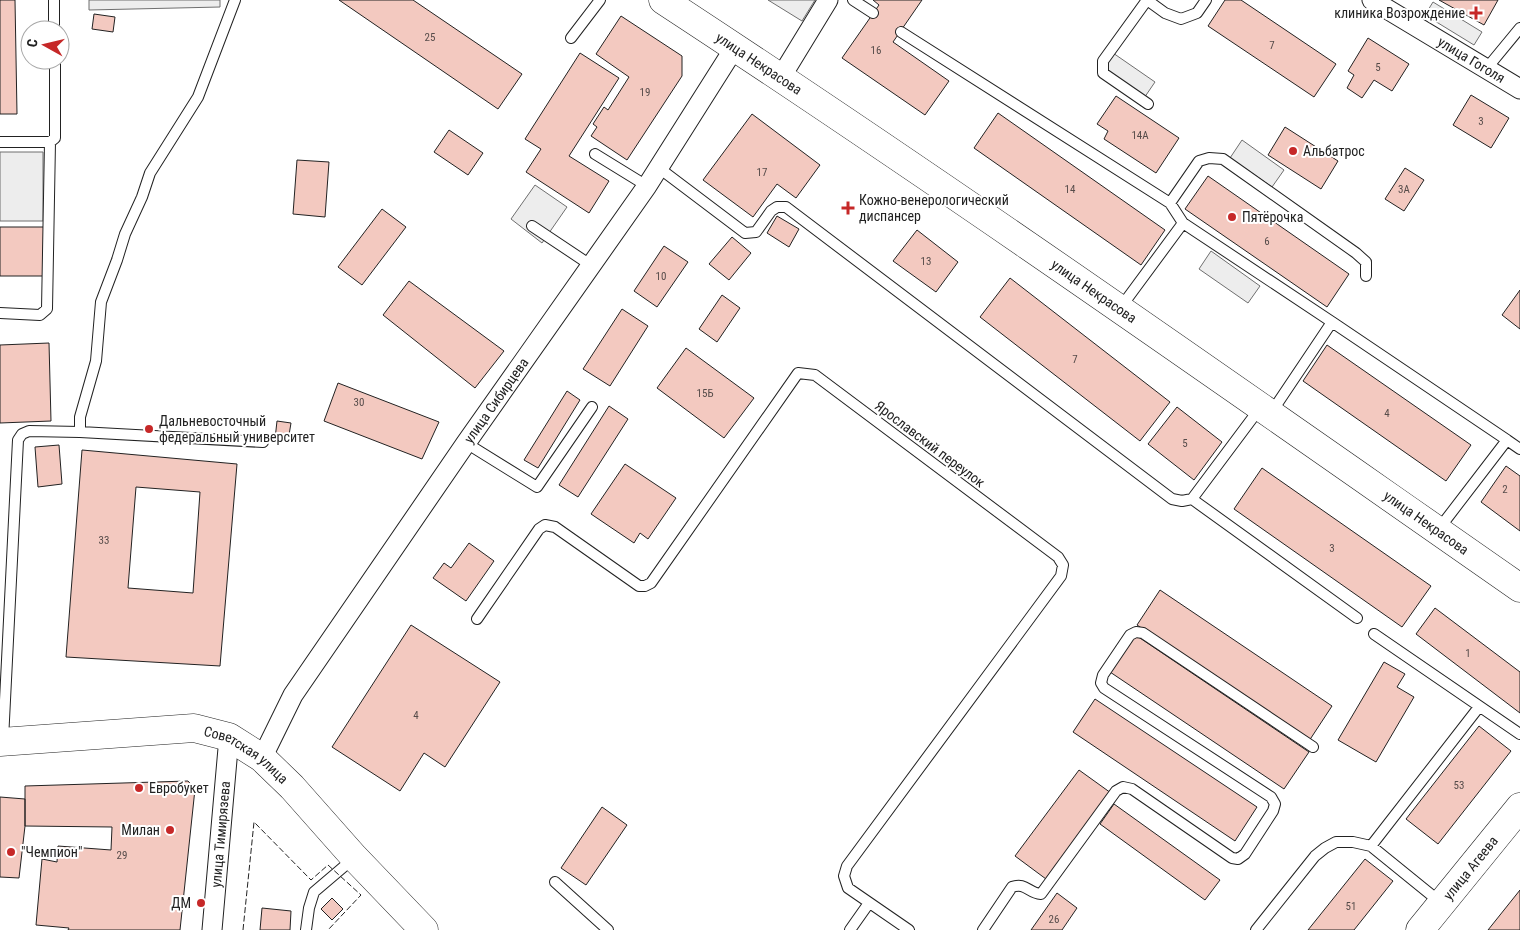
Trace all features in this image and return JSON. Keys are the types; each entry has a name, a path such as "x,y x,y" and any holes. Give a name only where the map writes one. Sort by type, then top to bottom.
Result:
{"main road":[{"name":"улица Некрасова","path":"663,0 781,77 1120,308 1520,588"},
{"name":"Советская улица","path":"1,742 194,728 229,737 262,758 292,787 354,857 424,930"},
{"name":"улица Агеева","path":"1420,930 1520,806"}],"street":[{"path":"781,77 828,0"},
{"name":"улица Гоголя","path":"1379,2 1520,89"},
{"name":"улица Сибирцева","path":"262,758 293,695 466,443 647,186 734,47"},
{"name":"улица Тимирязева","path":"212,930 229,737"}],"lane":[{"path":"54,0 54,20"},
{"path":"80,432 80,417 96,361 101,302 125,234 142,197 150,173 198,97 235,0"},
{"path":"572,38 600,0"},
{"path":"853,0 873,13"},
{"path":"1148,104 1103,73 1104,61 1147,0 1165,13 1181,19 1198,13 1206,0"},
{"path":"1487,68 1520,28"},
{"path":"901,32 1170,203 1183,223 1520,449"},
{"path":"0,142 50,142 55,138 54,70"},
{"path":"0,313 40,315 47,309 50,142"},
{"path":"595,154 647,186"},
{"path":"1170,203 1199,161 1209,158 1223,159 1356,253 1366,262 1366,276"},
{"path":"659,168 745,233 756,232 771,211 777,207 786,208 1172,499 1182,501 1192,499 1265,410 1332,322"},
{"path":"1120,308 1183,223"},
{"path":"532,226 592,266"},
{"name":"Ярославский переулок","path":"477,618 539,529 545,524 555,527 638,586 645,586 651,583 798,373 816,375 1058,557 1063,565 1062,576 847,866 844,876 848,888 909,930"},
{"path":"466,443 537,487 592,407"},
{"path":"1,742 18,440 22,434 28,431 80,432 263,442"},
{"path":"1438,531 1507,440"},
{"path":"1192,499 1357,618"},
{"path":"983,930 1012,887 1019,884 1035,894 1041,894 1116,791 1123,787 1132,789 1232,858 1238,859 1245,854 1273,811 1275,804 1271,797 1104,688 1101,683 1103,675 1130,635 1136,632 1143,633 1313,747"},
{"path":"1374,634 1520,734"},
{"path":"1371,846 1479,707"},
{"path":"1256,930 1315,856 1336,842 1353,842 1371,846 1442,905"},
{"path":"306,930 309,908 314,892 354,857"},
{"path":"555,882 608,930"},
{"path":"850,930 869,903"}],"shaded area":[{"path":"89,0 220,0 220,7 89,10"},
{"path":"768,0 815,0 802,21"},
{"path":"1433,2 1482,32 1474,45 1425,15"},
{"path":"1113,53 1155,82 1140,104 1098,75"},
{"path":"1242,140 1284,170 1272,187 1230,158"},
{"path":"0,152 43,152 43,221 0,221"},
{"path":"535,185 567,207 542,243 511,219"},
{"path":"1211,251 1260,286 1248,303 1199,269"}],"building":[{"path":"0,0 15,0 17,114 0,114"},
{"path":"339,0 413,0 522,74 498,109"},
{"path":"873,0 922,0 893,42 949,81 925,115 842,58 879,5"},
{"path":"1225,0 1241,0 1336,64 1314,97 1208,26"},
{"name":"клиника Возрождение","path":"1439,0 1498,0 1484,25"},
{"path":"94,14 115,17 113,32 92,29"},
{"path":"621,16 682,56 682,76 627,160 591,136 597,127 593,124 604,107 608,110 629,77 596,54"},
{"path":"1368,38 1409,64 1392,91 1374,80 1362,98 1347,88 1354,75 1348,71"},
{"path":"580,53 619,78 569,156 609,181 589,213 526,172 541,149 525,139"},
{"path":"1471,95 1509,118 1491,148 1453,125"},
{"path":"1116,96 1179,138 1156,173 1104,139 1108,131 1097,124"},
{"path":"998,113 1165,230 1141,265 974,148"},
{"path":"752,114 820,165 796,198 777,184 753,217 703,180"},
{"path":"1285,127 1338,161 1321,189 1268,155"},
{"path":"449,130 483,153 468,175 434,152"},
{"path":"297,160 329,162 325,217 293,214"},
{"path":"1405,168 1424,180 1404,211 1385,199"},
{"path":"1208,176 1349,274 1327,307 1185,209"},
{"path":"382,209 406,227 362,285 338,267"},
{"path":"777,216 799,229 789,247 767,233"},
{"path":"0,227 46,227 45,276 0,276"},
{"path":"917,230 958,262 936,292 893,261"},
{"path":"732,237 751,253 729,280 709,264"},
{"path":"664,246 688,262 657,307 634,291"},
{"path":"1010,278 1170,402 1140,441 980,317"},
{"path":"409,281 504,351 475,388 383,315"},
{"path":"1520,290 1520,329 1502,315"},
{"path":"722,295 740,308 717,342 699,329"},
{"path":"622,309 648,326 610,386 583,369"},
{"path":"49,343 51,421 0,423 0,345"},
{"path":"1327,345 1471,445 1446,481 1303,381"},
{"path":"686,348 754,398 724,438 657,388"},
{"path":"338,383 439,422 422,459 324,421"},
{"path":"567,391 580,400 538,468 524,460"},
{"path":"609,406 628,419 578,497 559,485"},
{"path":"1177,407 1222,442 1194,480 1148,444"},
{"path":"277,421 291,423 288,441 275,439"},
{"path":"59,445 62,484 38,487 35,447"},
{"path":"82,450 237,464 220,666 66,657","holes":["136,487 200,492 193,593 128,588"]},
{"path":"625,464 676,498 648,539 640,533 634,543 591,514"},
{"path":"1506,466 1520,476 1520,531 1481,502"},
{"path":"1262,468 1431,586 1402,627 1234,509"},
{"path":"469,543 494,561 466,601 433,578 444,563 451,568"},
{"path":"1160,590 1332,706 1309,741 1137,625"},
{"path":"1435,608 1520,672 1520,713 1416,634"},
{"path":"411,625 500,682 445,767 424,753 400,791 332,747"},
{"path":"1134,634 1309,752 1284,789 1110,672"},
{"path":"1384,662 1405,674 1397,687 1414,697 1376,762 1338,740"},
{"path":"1095,699 1257,807 1235,841 1073,732"},
{"path":"1479,726 1511,751 1438,844 1406,819"},
{"path":"1079,770 1111,793 1046,879 1015,856"},
{"path":"188,781 195,789 180,930 68,930 69,928 36,925 42,859 57,862 58,846 111,850 112,827 25,826 25,786"},
{"name":"\"Чемпион\"","path":"0,797 25,799 25,826 19,878 0,877"},
{"path":"1114,804 1220,880 1205,900 1100,824"},
{"path":"602,807 627,825 586,885 561,868"},
{"path":"1365,859 1393,881 1354,930 1308,930"},
{"path":"1520,890 1520,930 1488,930"},
{"path":"1057,893 1077,908 1062,930 1031,930"},
{"path":"332,898 343,909 332,920 321,909"},
{"path":"262,908 291,911 290,930 260,930"}],"fence":[{"path":"243,930 254,822 311,880 328,865 361,895 328,930"}],"place":[{"name":"клиника Возрождение","path":"1476,13"},
{"name":"Альбатрос","path":"1293,151"},
{"name":"Кожно-венерологический диспансер","path":"848,208"},
{"name":"Пятёрочка","path":"1232,217"},
{"name":"Дальневосточный федеральный университет","path":"149,429"},
{"name":"Евробукет","path":"139,788"},
{"name":"Милан","path":"170,830"},
{"name":"\"Чемпион\"","path":"11,852"},
{"name":"ДМ","path":"201,903"}]}
